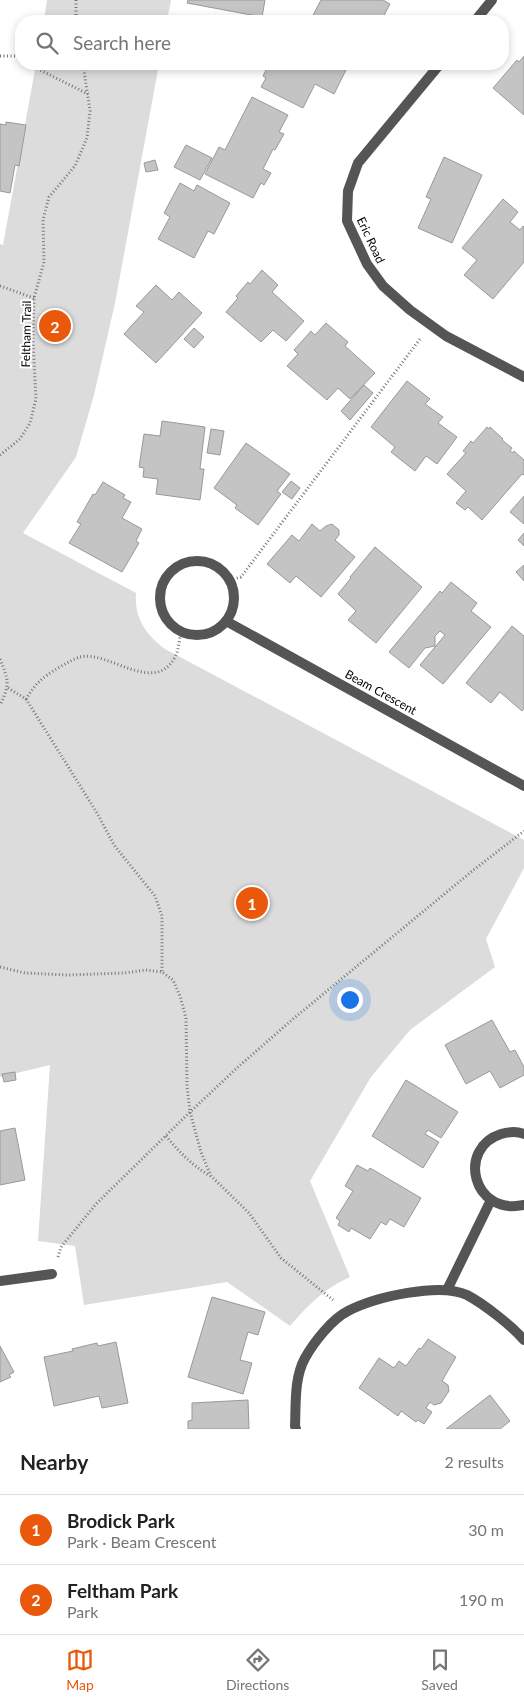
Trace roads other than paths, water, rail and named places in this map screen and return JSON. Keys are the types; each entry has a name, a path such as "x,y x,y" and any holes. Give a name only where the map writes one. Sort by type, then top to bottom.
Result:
{"street":[{"path":"480,15 492,0"},
{"name":"Eric Road","path":"435,70 358,163 348,191 347,221 366,264 383,286 410,310 446,336 524,377"},
{"path":"199,560 211,563 222,570 230,580 234,590 234,601 226,621 217,629 205,634 193,635 181,631 170,624 163,613 160,601 161,588 170,572 186,562 199,560"},
{"name":"Beam Crescent","path":"226,621 524,786"},
{"path":"524,1134 508,1132 495,1136 485,1144 478,1155 475,1167 476,1180 482,1192 491,1200 502,1206 514,1207 524,1205"},
{"path":"447,1290 491,1200"},
{"path":"0,1281 52,1274"},
{"path":"296,1429 296,1386 304,1360 319,1336 347,1311 378,1299 405,1293 447,1290 466,1295 491,1312 524,1340"}],"place":[{"name":"Feltham Park","path":"55,326"},
{"name":"Brodick Park","path":"252,903"}]}
